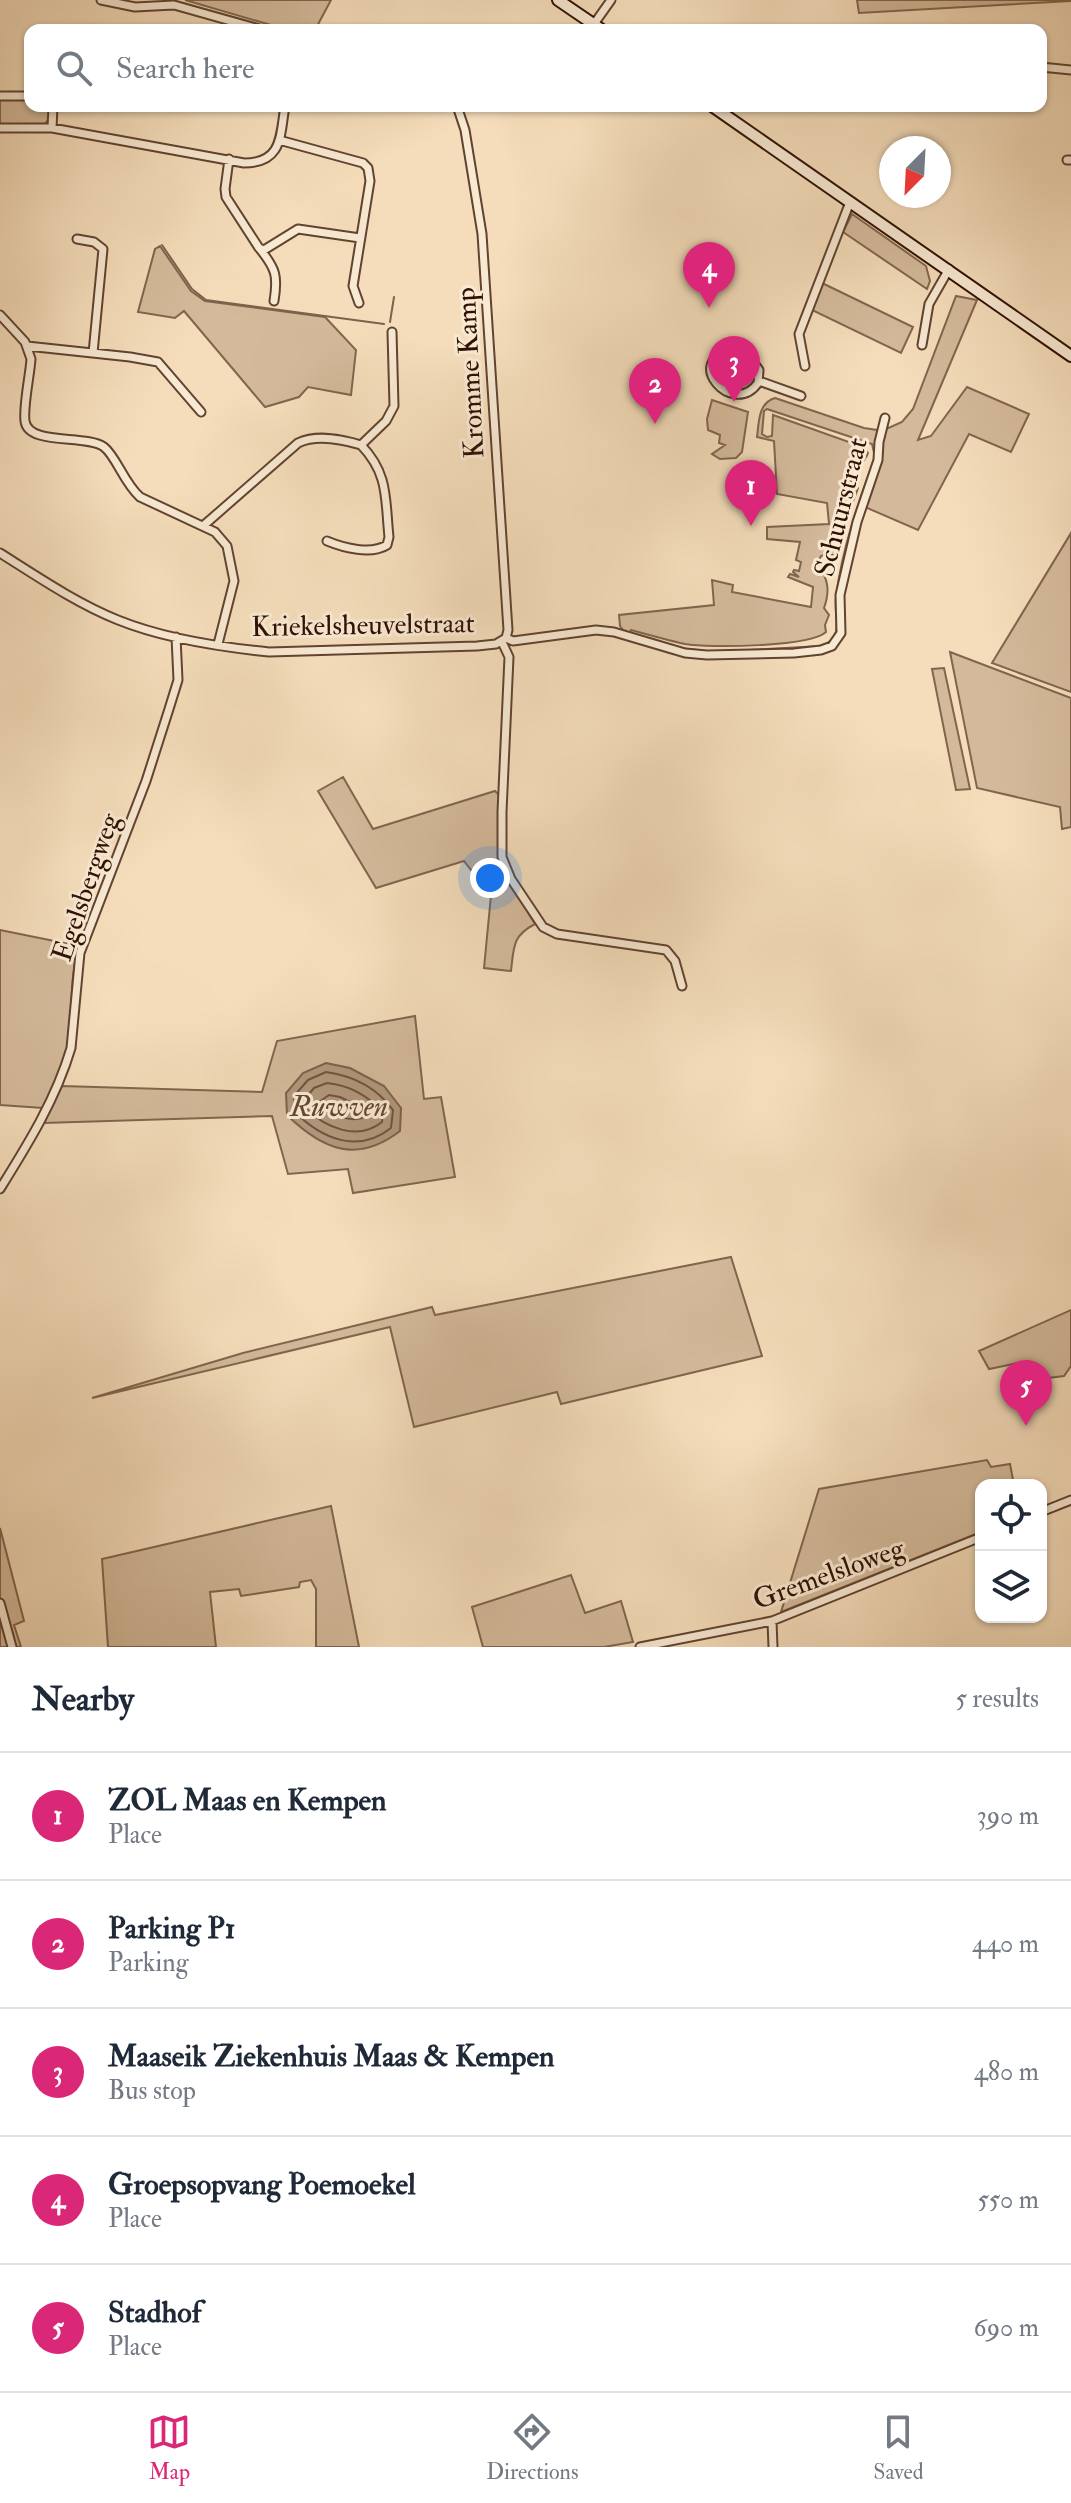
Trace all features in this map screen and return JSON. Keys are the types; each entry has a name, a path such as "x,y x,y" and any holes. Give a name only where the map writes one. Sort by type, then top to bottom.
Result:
{"main road":[{"path":"558,0 594,24"},
{"path":"721,112 1071,356"}],"street":[{"path":"101,0 135,7 164,2 242,24"},
{"path":"599,24 611,0"},
{"path":"1047,68 1071,70"},
{"path":"0,96 24,96"},
{"path":"52,128 53,112"},
{"path":"0,128 52,128 256,163 271,157 277,149 284,112"},
{"name":"Kromme Kamp","path":"459,112 465,130 482,234 508,630 504,640 509,657 502,857 511,879 543,927 557,934 666,950 675,961 682,986"},
{"path":"279,140 363,163 368,168 370,181 353,286 359,303"},
{"path":"229,159 226,197 271,263 278,281 274,301"},
{"path":"805,366 799,334 850,202"},
{"path":"259,248 264,250 298,229 360,238"},
{"path":"77,239 94,242 103,249 93,353"},
{"path":"922,345 929,304 949,269"},
{"path":"0,315 27,346 31,359 24,420 29,430 47,437 85,440 102,445 109,451 131,489 140,497 203,526 227,546 234,581 218,644"},
{"path":"361,445 386,421 394,406 392,332"},
{"path":"27,346 158,362 201,412"},
{"path":"735,353 756,364 759,381 750,392 735,393 713,381 712,365 722,354 735,353"},
{"path":"759,381 801,396"},
{"name":"Schuurstraat","path":"504,640 603,630 685,653 707,655 794,653 832,646 841,633 840,595 857,522 878,460 885,418"},
{"path":"203,526 298,443 317,438 361,445 378,465 383,477 389,537 387,545 379,550 327,541"},
{"name":"Kriekelsheuvelstraat","path":"0,553 59,590 108,615 176,637 269,652 477,646 504,640"},
{"name":"Egelsbergweg","path":"0,1189 49,1104 68,1058 80,953 146,781 178,680 176,637"},
{"path":"1047,1510 1071,1500"},
{"name":"Gremelsloweg","path":"640,1647 772,1621 975,1539"},
{"path":"0,1603 12,1647"},
{"path":"772,1621 773,1647"}],"shaded area":[{"path":"185,0 331,0 318,24 267,24"},
{"path":"857,0 1071,0 1071,1 859,13"},
{"path":"0,100 24,100 24,112 50,112 45,124 0,124"},
{"path":"852,214 926,266 930,281 927,289 843,232"},
{"path":"160,246 191,291 205,301 325,317 356,350 351,395 308,387 299,397 265,407 184,311 175,318 138,312 155,249"},
{"path":"822,283 913,327 901,353 812,310"},
{"path":"956,296 977,300 918,440 931,436 967,387 1029,414 1011,452 969,434 918,530 865,507 886,429 902,422 913,409"},
{"path":"727,357 748,363 756,371 754,385 744,390 720,381 715,368 721,359"},
{"path":"775,398 877,430 878,433 876,459 856,517 838,595 839,632 833,643 820,649 710,653 686,652 626,634 620,626 619,615 714,605 712,580 733,585 732,592 811,607 813,587 788,577 790,574 799,577 793,572 799,571 801,562 796,560 800,542 767,539 767,527 829,524 827,503 777,494 774,441 757,437 760,414 769,400","holes":["767,409 872,444 875,457 846,544 836,597 836,632 829,642 821,646 713,652 681,648 630,633 631,630 685,644 736,646 801,641 826,632 829,615 824,608 827,584 818,562 821,556 827,554 838,556 847,526 846,511 858,488 851,481 849,473 868,453 863,447 773,415 772,436 767,437 762,434 764,411"]},
{"path":"712,400 748,412 742,452 736,458 720,459 712,454 725,445 719,443 720,435 708,430 707,419"},
{"path":"1071,533 1071,692 992,663"},
{"path":"950,652 1071,698 1071,827 1062,829 1060,807 977,788"},
{"path":"944,668 970,789 956,790 932,669"},
{"path":"343,777 373,829 495,791 501,797 498,832 501,868 535,924 518,938 511,971 484,968 494,864 471,870 464,861 376,888 318,791"},
{"path":"0,930 79,946 67,1053 43,1108 0,1105"},
{"path":"415,1016 424,1099 441,1097 455,1177 353,1193 348,1169 288,1174 272,1116 44,1123 62,1086 262,1092 277,1041"},
{"path":"731,1257 762,1356 561,1404 557,1392 414,1427 390,1327 92,1398 243,1353 432,1307 435,1315"},
{"path":"1071,1310 1071,1366 1064,1376 1032,1380 1028,1361 989,1369 979,1351"},
{"path":"987,1460 991,1467 1010,1464 1013,1479 975,1479 975,1534 781,1612 819,1489"},
{"path":"331,1506 359,1647 316,1647 316,1589 311,1580 300,1582 299,1587 241,1596 239,1589 210,1592 216,1647 108,1647 102,1559"},
{"path":"0,1528 24,1621 14,1625 21,1647 0,1647"},
{"path":"571,1575 585,1613 621,1601 633,1642 604,1647 483,1647 472,1607"}],"water":[{"name":"Ruwven","path":"326,1063 350,1068 384,1086 401,1108 400,1131 384,1141 355,1150 327,1144 300,1127 287,1115 286,1093 303,1073"}],"waterway":[{"path":"162,245 192,289 206,300 384,324"},
{"path":"390,322 394,297"}],"place":[{"name":"Groepsopvang Poemoekel","path":"709,308"},
{"name":"Maaseik Ziekenhuis Maas & Kempen","path":"734,402"},
{"name":"Parking P1","path":"655,424"},
{"name":"ZOL Maas en Kempen","path":"751,526"},
{"name":"Stadhof","path":"1026,1426"}]}
